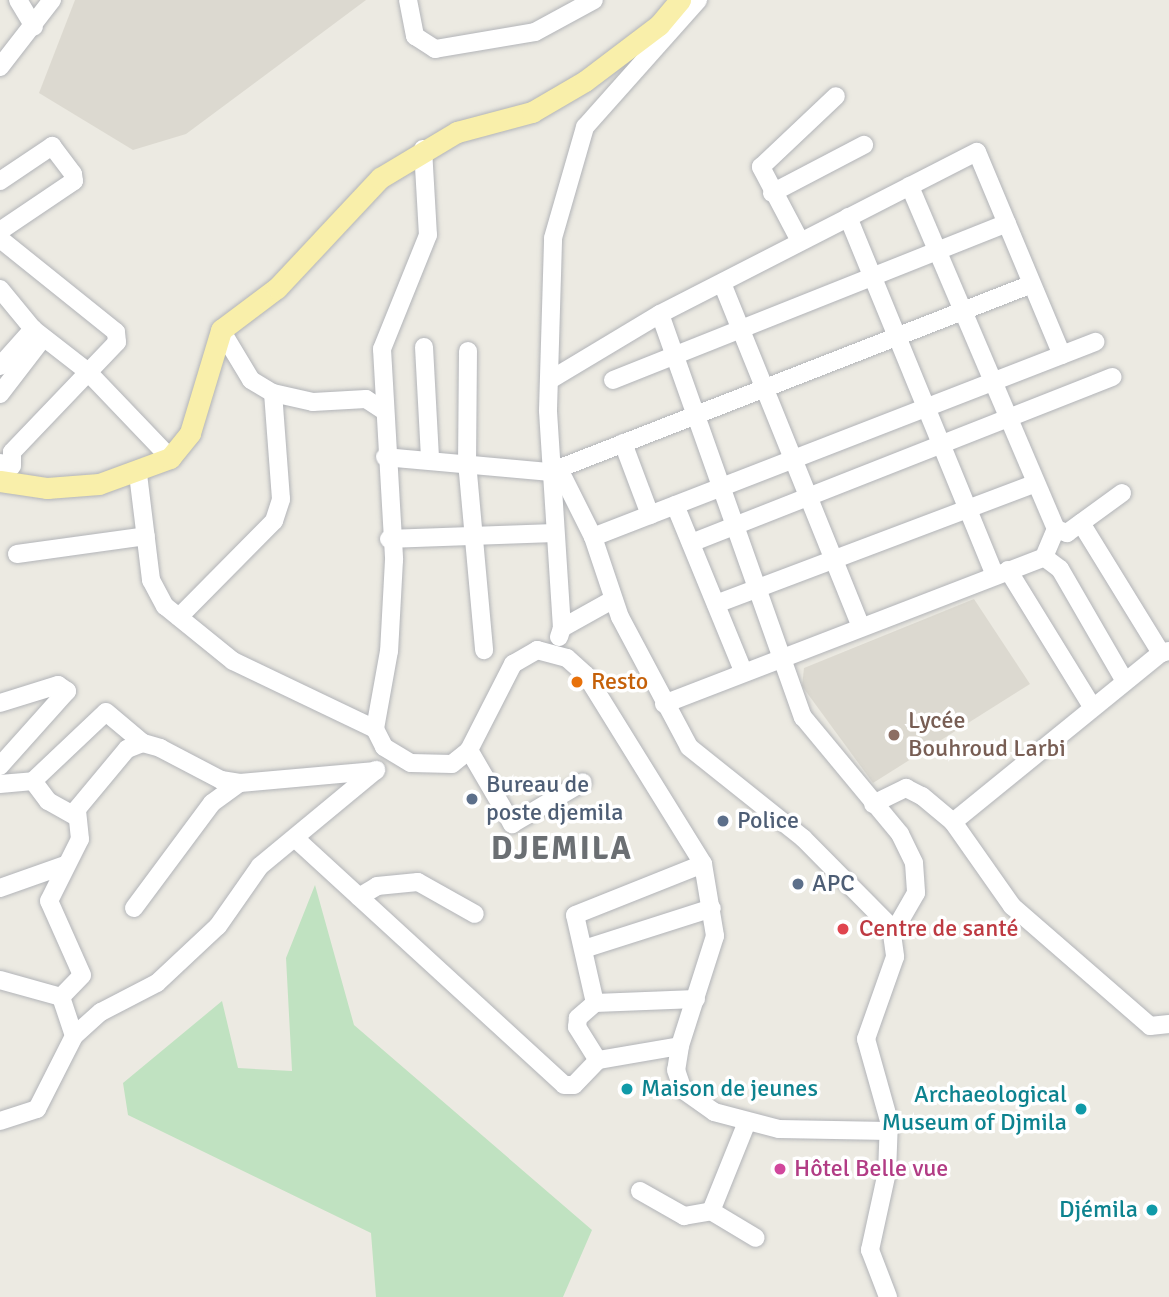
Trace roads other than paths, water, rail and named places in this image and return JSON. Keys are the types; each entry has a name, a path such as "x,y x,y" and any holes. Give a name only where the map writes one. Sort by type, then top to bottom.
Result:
{"main road":[{"path":"0,481 47,488 138,474 170,458 190,433 221,330 276,288 380,178 423,149 457,132 532,112 564,94 635,46 680,0"}],"street":[{"path":"18,0 27,33"},
{"path":"0,67 52,0"},
{"path":"408,0 415,36 435,49 535,32 594,0"},
{"path":"554,650 562,628 553,533 554,469 550,380 553,238 585,127 698,0"},
{"path":"0,47 27,33"},
{"path":"800,241 772,193 761,167 836,96"},
{"path":"772,193 864,145"},
{"path":"0,181 52,146 74,174 74,181 1,239 116,332 117,342 12,452 12,466 0,463"},
{"path":"375,729 389,651 394,560 389,539 382,349 428,235 423,149"},
{"path":"550,380 660,314 977,152 1062,355"},
{"path":"910,186 990,383 1056,529 1067,533 1122,493"},
{"path":"848,217 968,508 1001,573 1091,705"},
{"path":"613,380 1007,223"},
{"path":"722,283 790,460 860,624"},
{"path":"385,457 430,458 554,469 1032,284"},
{"path":"0,289 38,334 87,371 170,458"},
{"path":"660,314 697,415 732,526 785,653 803,717 900,834 917,876 916,893 893,933 895,957 866,1039 890,1131 870,1250 888,1297"},
{"path":"221,330 251,380 273,393 313,402 366,399 383,410"},
{"path":"0,366 38,334"},
{"path":"0,394 38,334"},
{"path":"593,537 719,485 1095,342"},
{"path":"424,347 430,458"},
{"path":"468,351 467,462 484,650"},
{"path":"691,543 1112,377"},
{"path":"179,617 274,521 281,499 273,393"},
{"path":"624,443 650,515"},
{"path":"554,469 593,537 612,600 664,704 689,747 803,838 893,933"},
{"path":"138,474 150,580 179,617 233,661 375,729 395,754 433,766 452,764 469,750 513,664 528,653 554,650 586,675 703,864 712,908 710,965 680,1046 676,1070 683,1090 714,1112 779,1129 890,1131"},
{"path":"716,604 1036,483"},
{"path":"676,505 743,671"},
{"path":"953,822 1124,678 1165,652 1081,523"},
{"path":"664,704 785,653 1044,557 1056,529"},
{"path":"389,539 475,533 553,533"},
{"path":"18,554 146,536"},
{"path":"1044,557 1060,569 1124,678"},
{"path":"562,628 612,600"},
{"path":"0,703 58,685 67,691 0,766"},
{"path":"0,784 33,781 106,712 143,743 240,783 375,771"},
{"path":"75,816 127,749 143,743"},
{"path":"469,750 512,824 583,782"},
{"path":"0,1121 37,1110 74,1036 101,1012 158,984 218,926 260,866 297,840 395,754"},
{"path":"33,781 48,801 75,816 80,839 49,901 82,975 61,997"},
{"path":"134,908 212,803 240,783"},
{"path":"873,804 906,789 953,822 1012,906 1150,1026 1169,1024"},
{"path":"297,840 564,1085 574,1085 598,1060 680,1046"},
{"path":"595,1003 578,910 703,864"},
{"path":"0,888 65,865"},
{"path":"359,897 377,886 418,882 475,914"},
{"path":"587,948 712,908"},
{"path":"0,980 61,997"},
{"path":"61,997 74,1036"},
{"path":"598,1060 577,1027 578,1017 595,1003 696,999"},
{"path":"711,1211 747,1122"},
{"path":"640,1191 684,1216 711,1211 756,1238"}],"place":[{"name":"Resto","path":"577,682"},
{"name":"Lycée Bouhroud Larbi","path":"894,735"},
{"name":"Bureau de poste djemila","path":"472,799"},
{"name":"Police","path":"723,821"},
{"name":"APC","path":"798,884"},
{"name":"Centre de santé","path":"843,929"},
{"name":"Maison de jeunes","path":"627,1089"},
{"name":"Archaeological Museum of Djmila","path":"1081,1109"},
{"name":"Hôtel Belle vue","path":"780,1169"},
{"name":"Djémila","path":"1152,1210"}],"district":[{"name":"DJEMILA","path":"562,849"}]}
